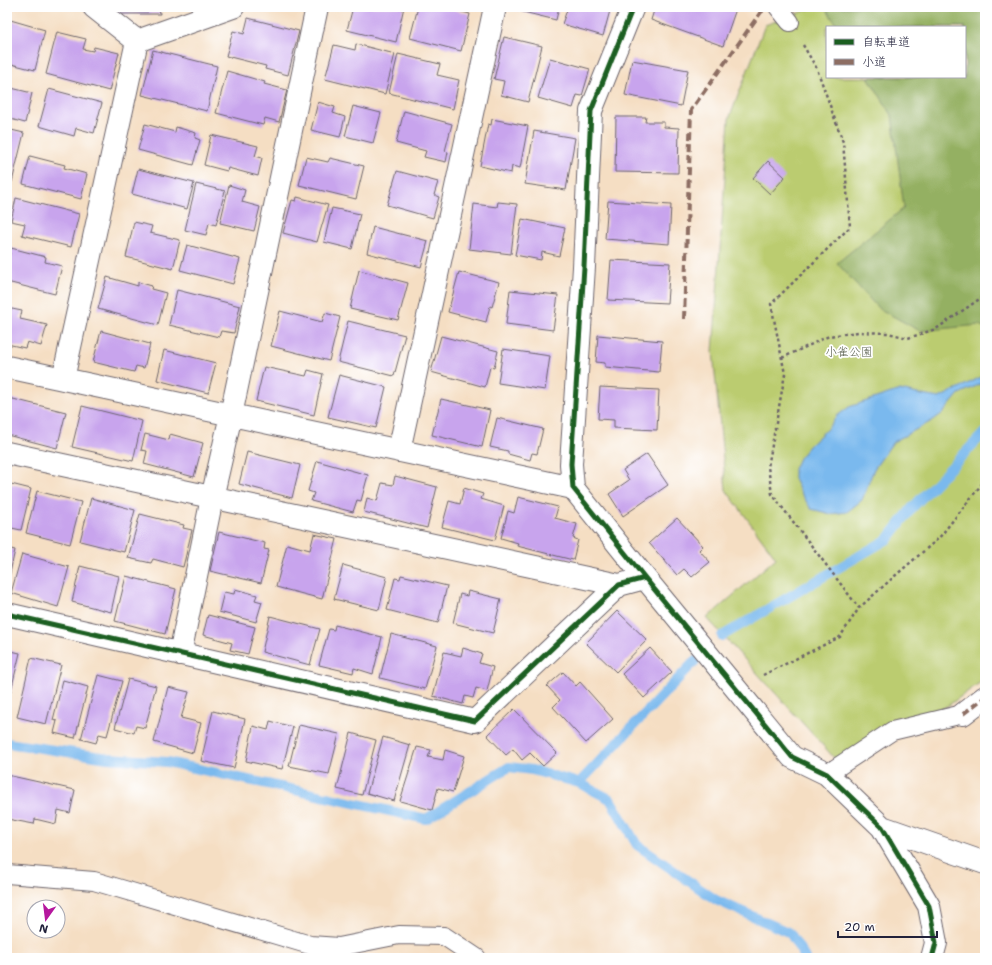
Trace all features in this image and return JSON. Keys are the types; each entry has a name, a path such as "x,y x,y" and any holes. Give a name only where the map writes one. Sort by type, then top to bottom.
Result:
{"street":[{"path":"94,7 137,41"},
{"path":"137,41 233,7"},
{"path":"180,654 212,498 232,415 317,7"},
{"path":"399,451 494,7"},
{"path":"633,7 591,111 584,267 571,464 573,488 792,757 827,774 882,827 929,906 936,943 932,958"},
{"path":"63,379 137,41"},
{"path":"7,367 573,488"},
{"path":"7,453 619,585 645,578"},
{"path":"7,614 475,721 619,585"},
{"path":"963,714 985,698"},
{"path":"882,827 985,863"}],"lane":[{"path":"778,7 790,22"},
{"path":"827,774 892,731 963,714"},
{"path":"7,874 94,881 310,945 339,947 399,934 444,936 477,958"}],"path":[{"path":"790,22 817,69 842,142 850,227 771,304 785,374 768,467 772,494 859,608"},
{"path":"782,358 829,336 858,332 888,333 908,338 936,329 981,298 985,290"},
{"path":"736,688 840,637 859,608 939,538 985,480"}],"green space":[{"name":"小雀公園","path":"815,7 985,7 985,679 949,705 837,761 707,618 776,558 726,490 713,352 729,119 765,25"},
{"path":"825,7 985,7 985,328 979,325 920,331 878,308 837,263 904,208 892,115 869,78 966,78 966,26 837,26"}],"water":[{"path":"985,375 985,382 959,394 943,413 932,421 893,442 874,469 862,500 847,512 831,514 811,509 794,479 794,469 799,458 828,428 837,416 849,407 900,390 939,398"}],"building":[{"path":"118,7 159,7 160,14 117,14"},
{"path":"353,7 404,7 396,42 347,30"},
{"path":"418,7 443,7 470,14 461,51 410,38"},
{"path":"512,7 559,7 556,20 511,9"},
{"path":"568,7 611,7 603,36 562,24"},
{"path":"655,7 731,7 736,9 723,46 651,20"},
{"path":"248,18 299,31 288,75 265,69 266,66 226,56 233,31 244,34"},
{"path":"7,19 45,30 35,70 7,63"},
{"path":"57,32 86,39 83,49 93,51 94,47 119,53 109,91 46,74"},
{"path":"504,37 542,46 528,102 501,95 504,81 494,79"},
{"path":"356,44 395,54 385,94 325,79 334,45 355,50"},
{"path":"153,50 217,66 207,111 142,95"},
{"path":"398,54 440,64 437,75 459,80 453,109 389,93"},
{"path":"550,58 590,69 582,96 577,95 573,108 538,98"},
{"path":"632,60 688,70 681,106 625,95"},
{"path":"227,71 265,82 264,84 287,90 279,122 265,118 263,125 216,113"},
{"path":"7,87 32,93 25,123 7,118"},
{"path":"49,89 102,103 94,133 76,128 74,136 39,126"},
{"path":"318,102 335,107 333,113 345,117 340,137 311,130"},
{"path":"353,106 381,113 373,143 345,136"},
{"path":"404,111 452,124 445,151 448,152 446,162 424,157 426,151 396,143"},
{"path":"616,117 646,117 645,122 664,122 664,127 679,128 678,173 615,172"},
{"path":"492,119 528,126 520,168 512,166 511,173 480,166 488,124 491,125"},
{"path":"145,124 175,132 176,127 196,133 195,138 200,140 193,165 138,150"},
{"path":"7,129 24,133 12,182 7,181"},
{"path":"534,131 575,138 566,190 525,184"},
{"path":"211,135 258,146 255,156 262,158 258,176 228,168 227,171 204,165"},
{"path":"30,156 65,165 64,168 87,174 81,199 23,184"},
{"path":"306,157 328,162 330,158 364,166 356,199 299,185"},
{"path":"768,161 785,177 770,194 753,178"},
{"path":"138,169 194,183 187,209 132,194"},
{"path":"397,171 438,182 434,195 439,197 433,218 387,205"},
{"path":"196,184 225,191 216,225 209,223 206,235 185,230"},
{"path":"229,185 245,190 242,202 260,207 254,231 220,223"},
{"path":"297,197 328,205 317,242 283,233 292,200 296,201"},
{"path":"16,198 79,214 71,247 22,235 25,224 11,221"},
{"path":"608,201 671,205 669,244 605,239"},
{"path":"498,202 517,204 511,254 469,249 474,204 497,207"},
{"path":"332,208 360,214 352,249 324,242"},
{"path":"522,219 565,228 559,256 542,252 541,260 515,255"},
{"path":"134,222 152,226 150,233 180,240 173,269 126,257"},
{"path":"373,227 428,241 421,267 367,253"},
{"path":"187,245 240,259 233,284 180,270"},
{"path":"11,248 46,257 45,262 62,266 55,294 7,282 7,258 9,258"},
{"path":"611,260 670,263 667,303 608,300"},
{"path":"359,270 408,283 398,320 350,309"},
{"path":"459,272 499,282 486,322 448,312"},
{"path":"107,277 138,286 138,282 152,286 151,289 166,293 158,325 98,309"},
{"path":"177,290 240,306 234,333 221,331 219,337 169,325"},
{"path":"510,290 558,295 553,330 506,324"},
{"path":"7,308 22,311 20,319 47,325 41,346 27,342 25,348 7,344"},
{"path":"280,311 322,322 325,313 340,317 329,361 271,346"},
{"path":"348,321 405,335 394,376 338,362"},
{"path":"101,331 150,344 144,368 136,366 134,372 93,362"},
{"path":"598,335 662,341 659,372 605,367 605,363 596,362"},
{"path":"441,336 498,351 494,368 490,367 485,387 431,372"},
{"path":"503,349 550,356 545,390 498,383"},
{"path":"164,350 216,363 208,393 157,380"},
{"path":"264,367 306,376 308,370 323,374 314,415 256,401"},
{"path":"339,375 386,387 376,428 328,417"},
{"path":"600,387 659,390 657,430 614,428 614,420 598,419"},
{"path":"9,398 66,412 57,448 7,435 7,407"},
{"path":"441,399 490,410 482,447 432,435"},
{"path":"82,406 142,421 133,461 72,447"},
{"path":"497,418 543,429 537,454 532,453 530,460 508,454 508,451 490,447"},
{"path":"145,434 169,440 170,434 203,443 194,477 144,464 147,451 141,450"},
{"path":"247,452 300,465 292,498 239,484"},
{"path":"647,454 668,485 623,516 609,494 629,480 623,470"},
{"path":"317,461 368,475 361,501 357,500 353,512 311,501 314,493 308,491"},
{"path":"395,476 437,487 427,528 364,512 367,498 377,501 382,483 393,485"},
{"path":"7,483 31,489 21,530 7,527"},
{"path":"464,488 483,494 481,499 504,506 495,540 442,527 449,501 460,504"},
{"path":"37,491 81,502 70,544 26,533"},
{"path":"518,497 558,507 555,518 577,524 573,538 578,540 573,560 517,546 518,543 501,538 508,511 514,513"},
{"path":"91,498 135,510 124,552 80,541"},
{"path":"140,514 184,525 183,528 192,530 183,567 153,559 151,563 128,558"},
{"path":"677,518 703,546 699,550 710,562 692,577 684,569 677,575 649,543"},
{"path":"219,532 265,543 264,549 269,550 261,583 210,571"},
{"path":"314,534 337,539 322,599 276,587 287,544 310,550"},
{"path":"7,548 15,550 8,582 7,582"},
{"path":"22,554 69,567 58,607 11,593"},
{"path":"343,565 387,577 379,610 334,599"},
{"path":"80,566 119,576 111,612 72,602"},
{"path":"401,575 447,586 438,623 387,610 395,578 400,579"},
{"path":"126,576 176,589 165,634 115,621"},
{"path":"235,589 257,595 255,600 262,602 256,622 219,612 224,592 234,594"},
{"path":"468,591 501,599 493,633 453,623 460,594 467,596"},
{"path":"617,611 647,640 616,672 586,643"},
{"path":"208,615 255,627 248,654 230,650 232,643 203,635"},
{"path":"270,616 320,629 310,665 262,652"},
{"path":"335,625 382,637 373,674 354,668 353,673 319,665 329,629 334,630"},
{"path":"391,634 437,646 425,689 380,678"},
{"path":"463,648 482,654 479,663 493,667 487,691 476,688 473,698 465,696 463,704 433,696 444,652 461,656"},
{"path":"650,648 672,672 644,698 622,674"},
{"path":"7,650 20,653 8,703 7,703"},
{"path":"31,658 61,665 46,724 17,717"},
{"path":"563,672 576,686 580,682 613,719 586,743 553,707 560,700 547,686"},
{"path":"98,675 122,681 107,736 99,734 96,743 81,739"},
{"path":"128,679 156,686 145,728 136,726 134,733 115,728"},
{"path":"63,680 88,687 75,738 54,733 57,721 53,720"},
{"path":"168,687 189,692 181,718 201,723 193,753 154,742"},
{"path":"514,709 557,753 543,766 530,753 522,760 513,749 506,755 487,735"},
{"path":"213,711 245,719 234,768 201,761"},
{"path":"270,721 293,727 282,769 246,761 253,726 268,730"},
{"path":"299,725 339,734 329,774 289,766"},
{"path":"351,733 376,740 362,795 337,789"},
{"path":"383,737 410,745 394,801 367,793"},
{"path":"417,747 431,750 428,757 443,760 445,750 464,756 453,792 438,788 432,810 400,801"},
{"path":"7,775 75,790 70,813 58,810 56,824 35,819 34,824 7,819"}],"waterway":[{"path":"722,636 888,539 912,508 985,432"},
{"path":"579,783 695,661"},
{"path":"7,743 108,758 167,762 426,819 509,767 532,770 579,783 610,799 637,845 716,900 790,933 805,958"}],"marked path":[{"path":"684,319 691,110 761,12 770,7"},
{"path":"963,714 985,697"}],"cycle path":[{"path":"633,7 591,111 584,267 571,464 573,488 792,757 827,774 882,827 929,906 936,943 932,958"},
{"path":"7,614 475,721 619,585 645,578"}]}
